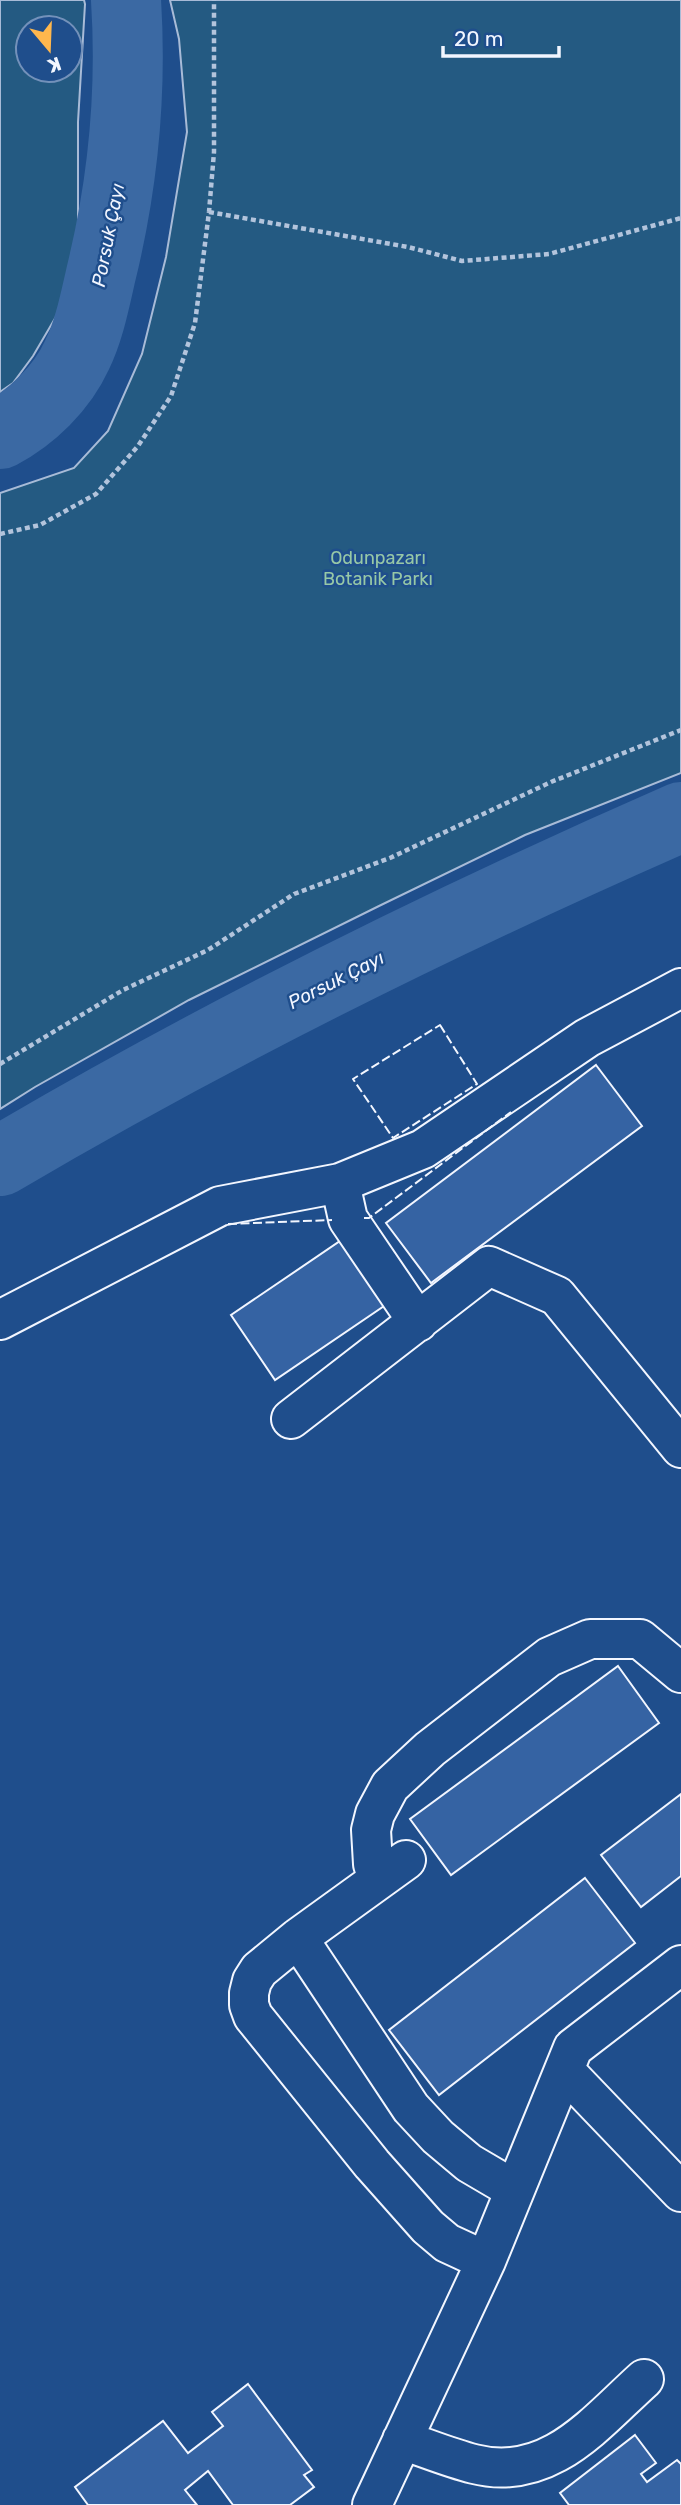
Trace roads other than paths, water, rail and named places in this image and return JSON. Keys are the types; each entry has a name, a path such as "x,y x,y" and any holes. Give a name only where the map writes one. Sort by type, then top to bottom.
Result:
{"street":[{"path":"0,1320 220,1206 340,1183 423,1149 587,1038 681,988"},
{"path":"340,1183 348,1219 418,1322"},
{"path":"291,1419 489,1266 557,1296 681,1448"},
{"path":"486,2261 447,2243 428,2228 372,2164 253,2016 249,1993 252,1981 259,1970 298,1938 392,1870 373,1864 371,1830 375,1814 390,1786 430,1749 549,1657 590,1640 640,1639 681,1673"},
{"path":"298,1938 411,2108 438,2137 469,2163 515,2190"},
{"path":"372,2505 486,2261 573,2048 681,1965"},
{"path":"564,2070 681,2192"},
{"path":"402,2440 476,2464 500,2468 524,2466 566,2449 644,2379"}],"waterway":[{"name":"Porsuk Çayı","path":"0,434 34,410 63,379 81,346 88,326 109,240 124,138 128,69 126,0"},
{"name":"Porsuk Çayı","path":"0,1161 166,1067 335,979 507,896 681,817"}],"park label":[{"name":"Odunpazarı Botanik Parkı","path":"378,568"}]}
